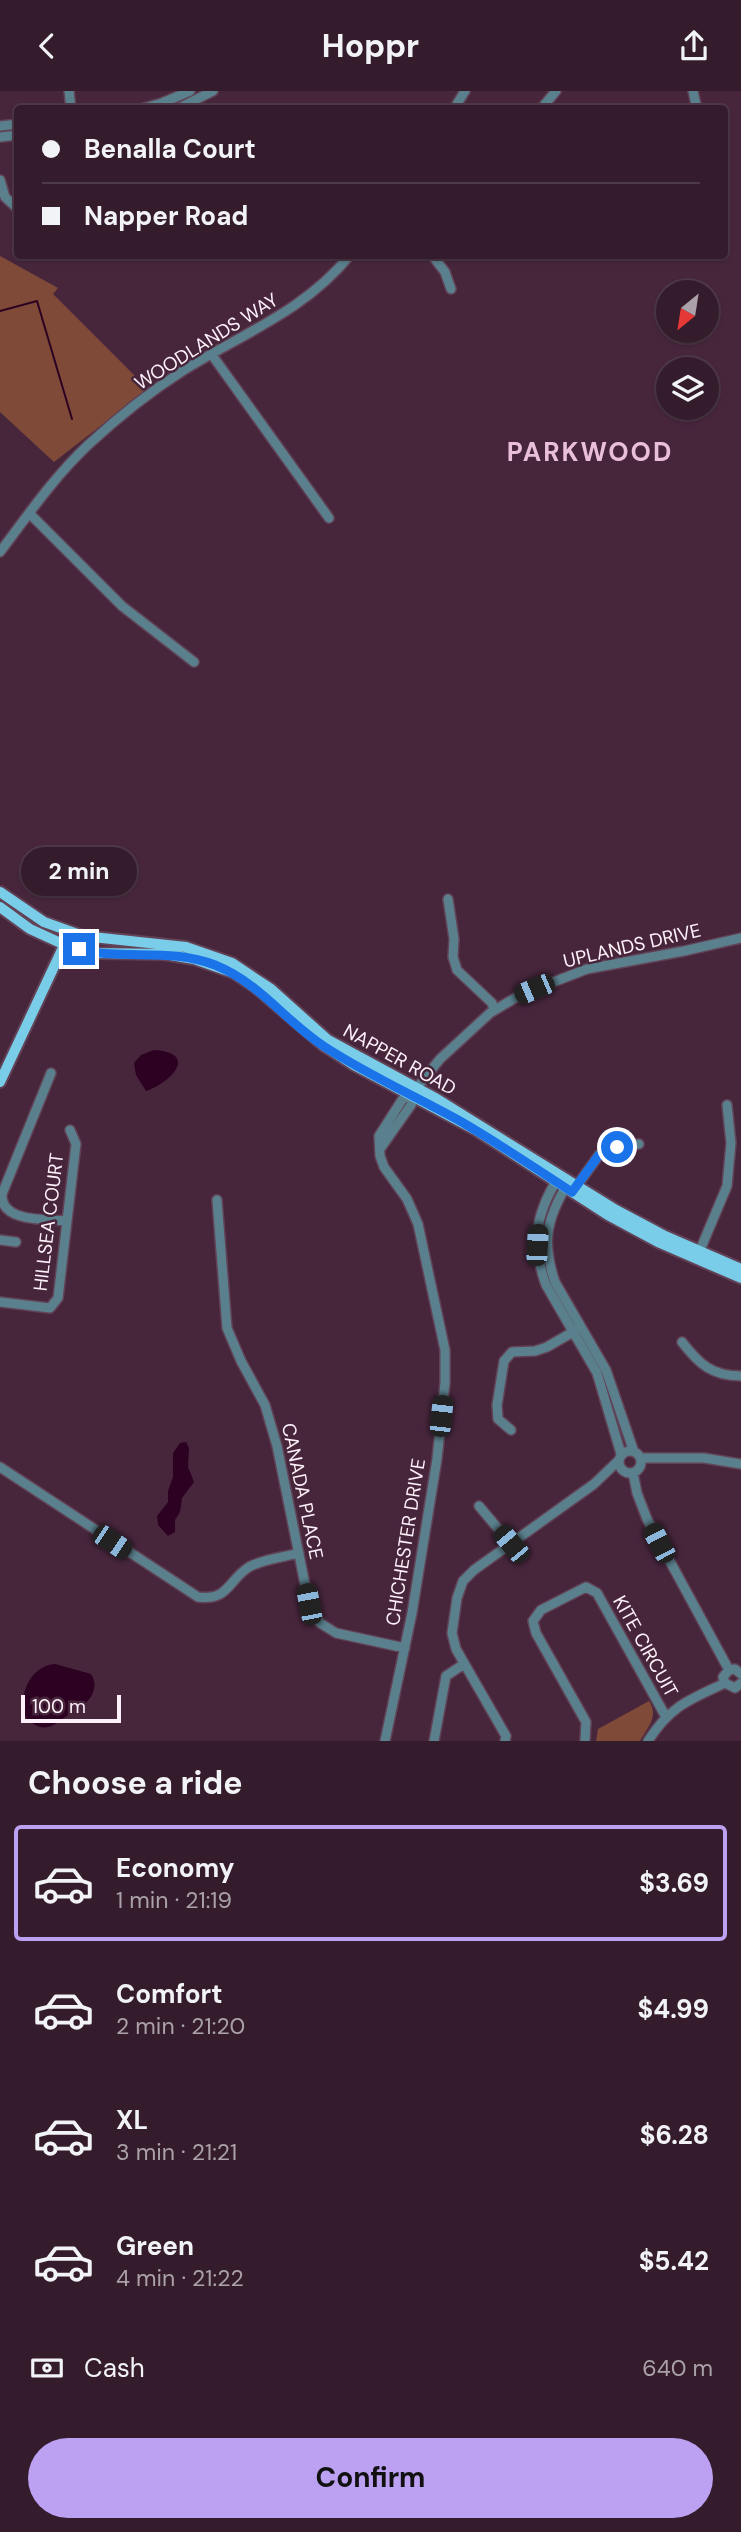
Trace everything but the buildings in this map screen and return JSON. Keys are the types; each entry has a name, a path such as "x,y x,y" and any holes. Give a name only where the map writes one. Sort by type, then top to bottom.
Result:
{"main road":[{"name":"NAPPER ROAD","path":"0,892 44,922 70,932 96,939 186,947 233,963 271,989 328,1040 413,1093 566,1184 741,1278"},
{"name":"NAPPER ROAD","path":"0,908 30,929 65,945 98,953 164,954 194,959 224,969 255,987 323,1045 413,1093 437,1099 566,1184"},
{"path":"0,1082 70,932"},
{"name":"NAPPER ROAD","path":"698,1255 741,1269"}],"street":[{"path":"155,105 190,91"},
{"path":"185,105 213,91"},
{"path":"544,105 556,91"},
{"path":"0,180 5,197 14,205"},
{"name":"WOODLANDS WAY","path":"0,552 50,486 87,445 184,370 277,319 316,289 346,259"},
{"path":"435,259 451,289"},
{"path":"212,355 329,518"},
{"path":"29,513 122,606 194,662"},
{"path":"448,899 454,939 453,957 457,970 492,1003 494,1010"},
{"name":"UPLANDS DRIVE","path":"413,1093 433,1067 494,1010 520,995 587,969 741,938"},
{"path":"360,1059 407,1078 422,1076 433,1067"},
{"path":"433,1067 429,1079 437,1099"},
{"path":"51,1073 2,1202 7,1210 20,1216 67,1221"},
{"name":"CHICHESTER DRIVE","path":"386,1741 405,1648 437,1459 445,1383 445,1350 418,1224 407,1199 384,1167 379,1150 413,1093"},
{"path":"698,1255 727,1186 731,1143 727,1105"},
{"name":"HILLSEA COURT","path":"0,1302 50,1308 58,1298 76,1144 70,1130"},
{"path":"577,1330 606,1370 637,1455 640,1468 633,1473 621,1470 597,1373 577,1330 555,1282 547,1245 552,1211 566,1184 604,1151 639,1144"},
{"name":"CANADA PLACE","path":"217,1200 227,1328 265,1405 277,1446 309,1604 320,1623 336,1633 405,1648"},
{"path":"0,1248 0,1240 16,1242"},
{"path":"511,1430 498,1419 497,1405 504,1361 512,1352 535,1351 547,1347 577,1330"},
{"path":"682,1342 698,1363 710,1371 726,1376 741,1376"},
{"path":"505,1741 506,1736 456,1649 452,1633 457,1598 463,1581 594,1484 619,1458 637,1455 704,1458 741,1464"},
{"path":"0,1467 198,1597 211,1599 222,1594 249,1567 299,1553"},
{"path":"633,1473 647,1519 729,1670"},
{"path":"479,1506 511,1544"},
{"name":"KITE CIRCUIT","path":"585,1741 586,1722 536,1633 533,1621 541,1610 586,1587 597,1593 666,1717"},
{"path":"434,1741 446,1676 464,1664"},
{"path":"740,1688 729,1687 723,1677 729,1670 735,1669 741,1674"},
{"path":"648,1741 674,1709 725,1683"}],"shaded area":[{"path":"0,256 58,288 53,294 148,389 54,462 0,412"},
{"path":"154,1050 168,1052 176,1057 178,1062 176,1069 164,1082 146,1091 136,1075 134,1063 141,1055"},
{"path":"186,1442 189,1448 188,1467 194,1482 182,1498 180,1512 175,1520 175,1532 168,1536 158,1525 157,1516 168,1502 168,1491 173,1477 173,1453 180,1443"},
{"path":"55,1664 91,1674 94,1690 89,1700 80,1707 52,1726 40,1727 26,1718 23,1701 25,1692 32,1676 46,1666"},
{"path":"649,1701 653,1717 640,1741 596,1741 598,1729"}],"waterway":[{"path":"0,311 37,301 72,419"}],"district":[{"name":"PARKWOOD","path":"590,452"}],"route":[{"path":"79,949 111,954 164,954 194,959 213,964 243,978 323,1045 354,1065 476,1130 572,1192 599,1155 617,1147"}]}
